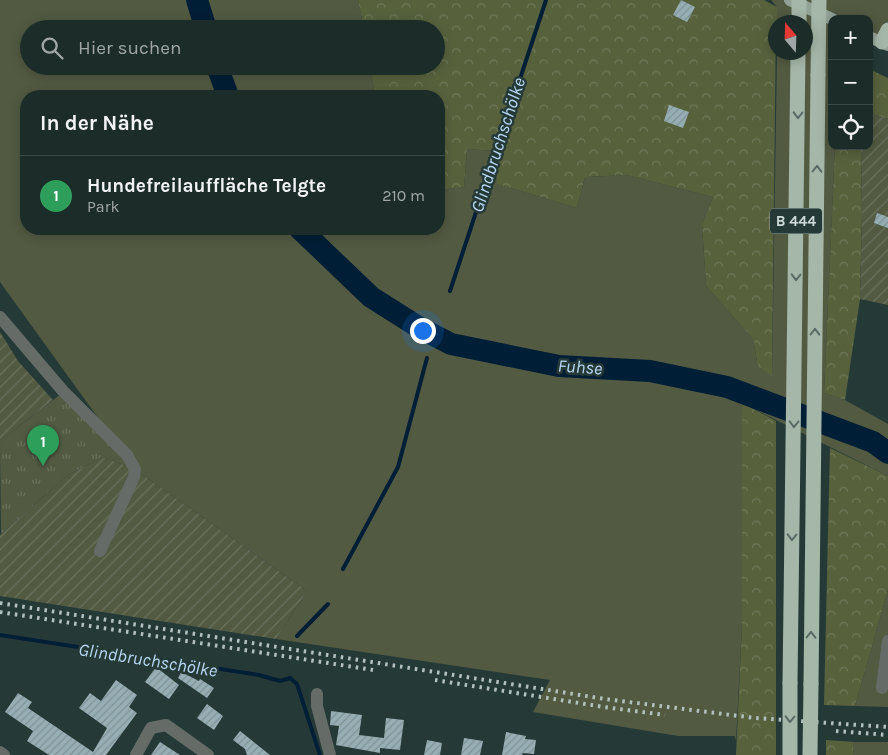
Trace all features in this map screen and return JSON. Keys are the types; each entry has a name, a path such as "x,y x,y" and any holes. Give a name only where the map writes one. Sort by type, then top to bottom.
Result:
{"highway":[{"path":"799,0 799,15"},
{"name":"B 444","path":"810,755 819,0"},
{"name":"B 444","path":"790,755 798,60"}],"main road":[{"path":"790,0 828,17"}],"street":[{"path":"0,317 63,391 127,456 134,469 134,477 100,551"},
{"path":"882,688 888,641"},
{"path":"317,694 317,706 330,755"},
{"path":"136,755 151,728 166,725 208,755"},
{"path":"0,752 4,755"}],"green space":[{"path":"0,0 358,0 362,20 20,20 20,75 372,75 374,90 20,90 20,235 445,235 445,189 464,187 467,149 496,151 497,184 577,208 585,177 627,175 713,197 702,224 706,286 753,339 758,367 772,375 777,60 813,60 813,15 777,15 777,7 771,0 888,0 888,49 873,43 873,15 828,15 828,150 835,150 824,393 845,400 888,424 888,476 742,403 742,624 736,741 735,736 678,736 533,712 550,680 276,639 307,591 135,469 0,282"},
{"path":"358,0 764,0 777,7 777,15 768,15 768,60 776,60 772,376 758,367 753,339 706,286 702,224 713,197 627,175 585,177 577,208 497,184 496,151 467,149 464,187 445,189 445,90 374,90 372,75 445,75 445,20 362,20"},
{"path":"873,71 888,78 888,119 873,114"},
{"path":"873,114 888,119 888,305 860,299 861,150 873,150"},
{"path":"835,150 861,150 860,299 845,400 824,393"},
{"path":"0,332 18,361 53,400 0,441"},
{"path":"61,394 135,469 103,457 68,475 1,534 0,441"},
{"path":"742,403 776,421 776,755 736,755 742,624"},
{"path":"830,448 888,476 888,590 855,706 824,705"},
{"path":"103,457 135,469 307,591 276,639 0,596 0,535 68,475"},
{"path":"888,590 888,707 855,706"},
{"path":"826,740 854,742 853,755 826,755"},
{"path":"854,742 888,742 888,755 853,755"}],"building":[{"path":"681,0 695,7 687,22 673,15"},
{"path":"669,105 689,112 683,128 664,121"},
{"path":"877,213 888,217 888,228 874,223"},
{"path":"156,667 179,685 169,699 145,682"},
{"path":"181,672 199,681 200,679 214,688 207,698 178,678"},
{"path":"116,680 137,695 129,707 137,713 106,755 49,755 27,741 33,731 5,712 18,693 32,702 28,708 93,752 107,728 79,708 90,693 101,701"},
{"path":"207,704 223,716 214,730 197,718"},
{"path":"331,711 362,715 359,735 384,738 386,718 404,720 400,750 380,748 380,753 336,745 339,726 330,725"},
{"path":"240,731 270,755 247,755 245,749 233,740"},
{"path":"506,732 526,736 525,739 536,740 534,754 502,755"},
{"path":"464,738 483,741 480,755 461,755"},
{"path":"427,740 442,743 440,755 424,755"},
{"path":"160,742 180,755 151,755"}],"waterway":[{"name":"Fuhse","path":"197,0 203,20"},
{"name":"Glindbruchschölke","path":"450,291 546,0"},
{"name":"Fuhse","path":"220,75 226,90"},
{"name":"Fuhse","path":"306,235 371,297 420,328 451,344 559,366 650,371 727,387 873,442 888,453"},
{"name":"Glindbruchschölke","path":"343,569 398,467 427,358"},
{"name":"Glindbruchschölke","path":"297,636 328,604"},
{"name":"Glindbruchschölke","path":"0,635 259,675 280,681 290,678"},
{"path":"290,678 297,684 320,755"}],"railway":[{"path":"0,603 605,699 755,718 888,727"},
{"path":"0,612 373,670"},
{"path":"435,680 665,715"},
{"path":"836,731 888,735"}],"place":[{"name":"Hundefreilauffläche Telgte","path":"43,466"}]}
